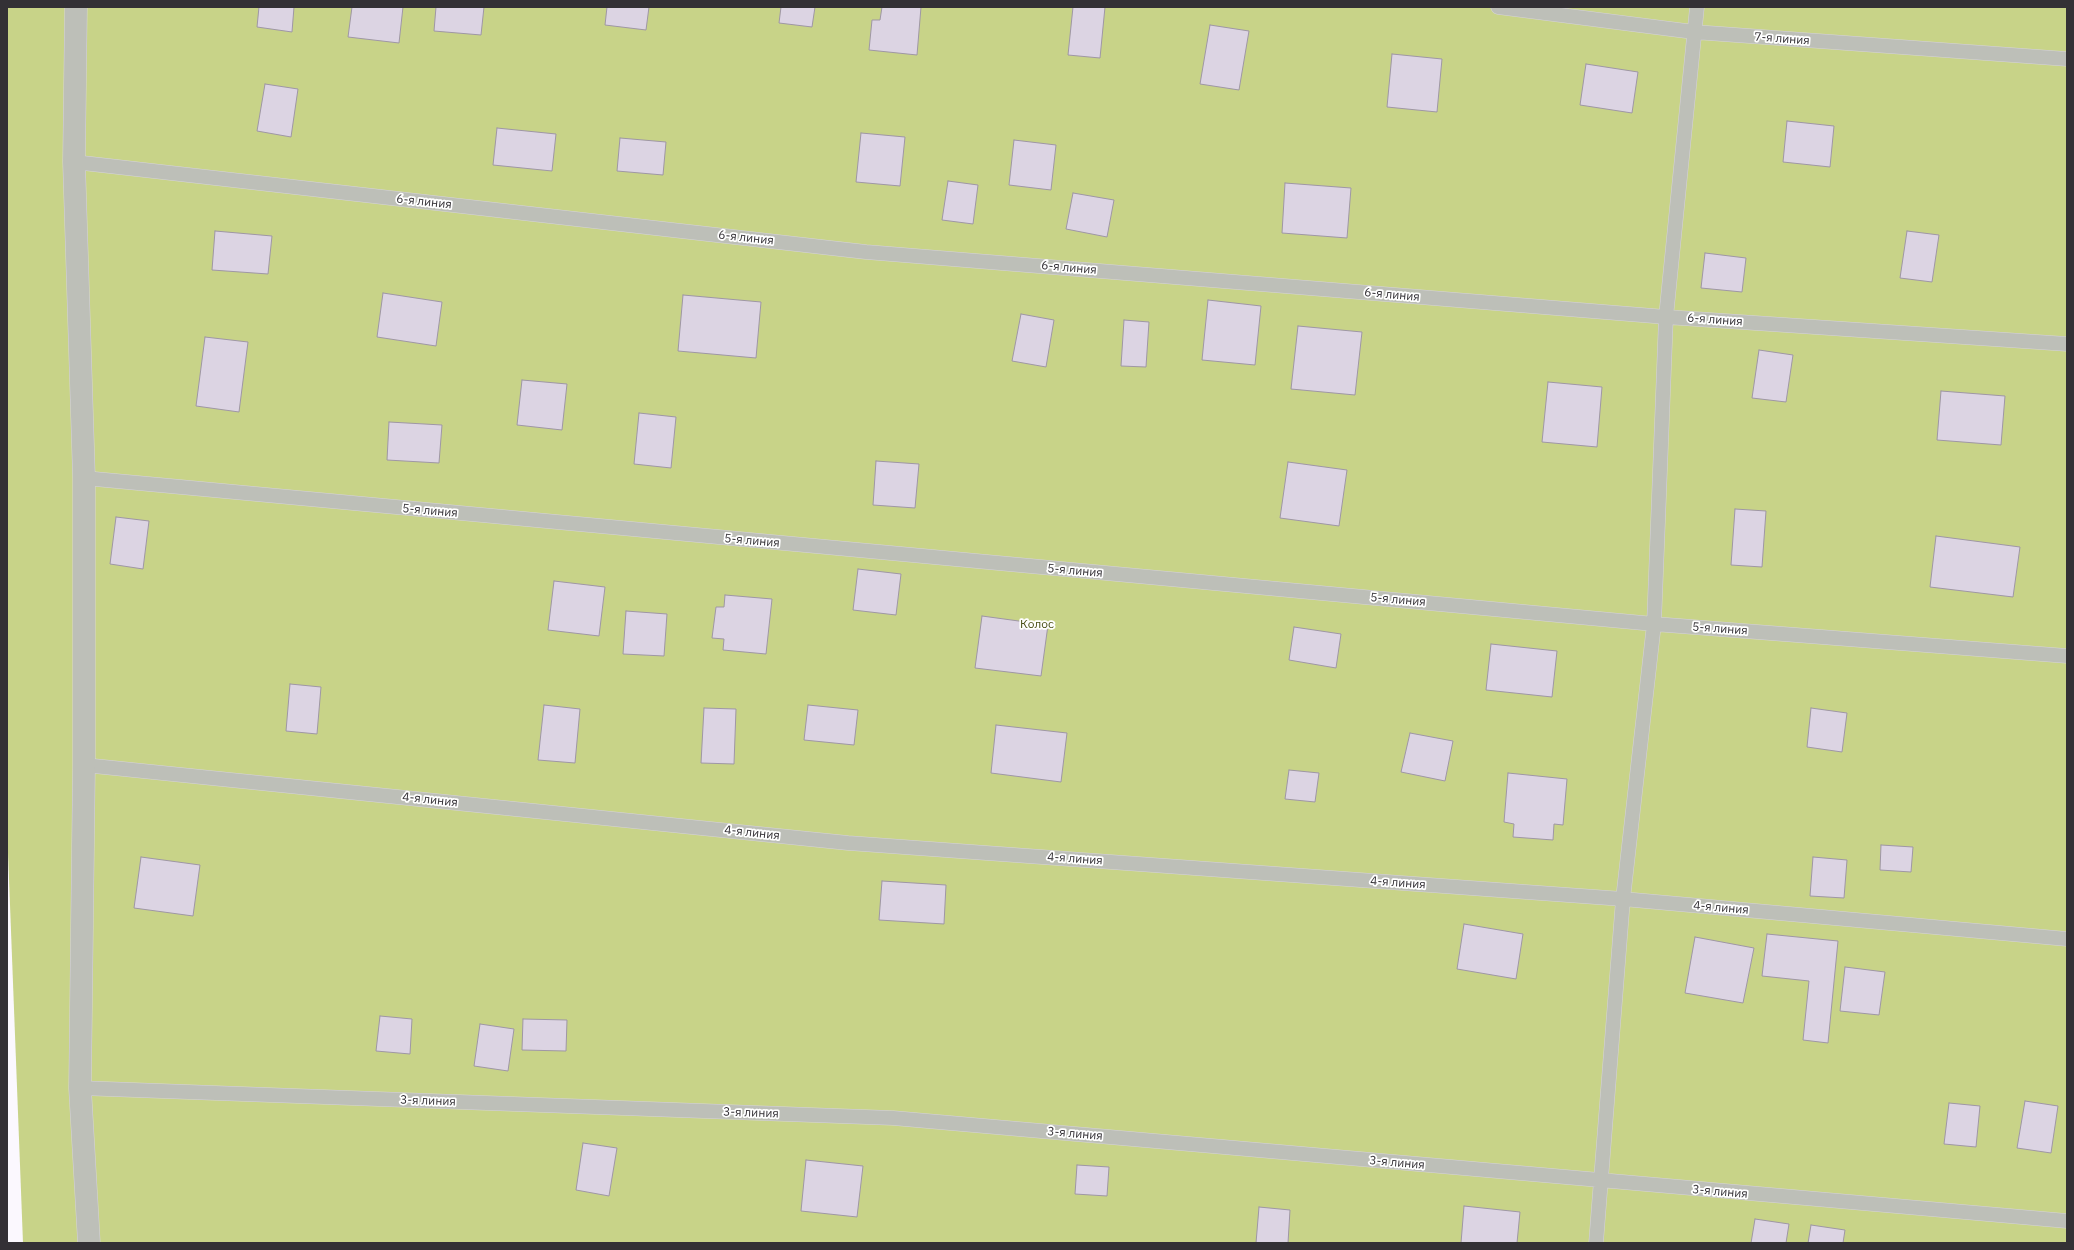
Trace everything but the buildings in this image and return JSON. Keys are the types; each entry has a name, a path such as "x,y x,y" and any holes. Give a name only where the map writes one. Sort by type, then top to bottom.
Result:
{"street":[{"path":"76,7 74,162 84,478 84,765 80,1088 89,1243"}],"lane":[{"name":"7-я линия","path":"1498,7 1694,32 2067,59"},
{"path":"1596,1243 1623,899 1654,624 1666,317 1697,7"},
{"name":"6-я линия","path":"74,162 866,252 1666,317 2067,344"},
{"name":"5-я линия","path":"84,478 1654,624 2067,656"},
{"name":"4-я линия","path":"84,765 848,843 1623,899 2067,939"},
{"name":"3-я линия","path":"80,1088 893,1118 1600,1182 2067,1221"}],"green space":[{"name":"Колос","path":"7,7 2067,7 2067,1243 23,1243 7,827"}]}
